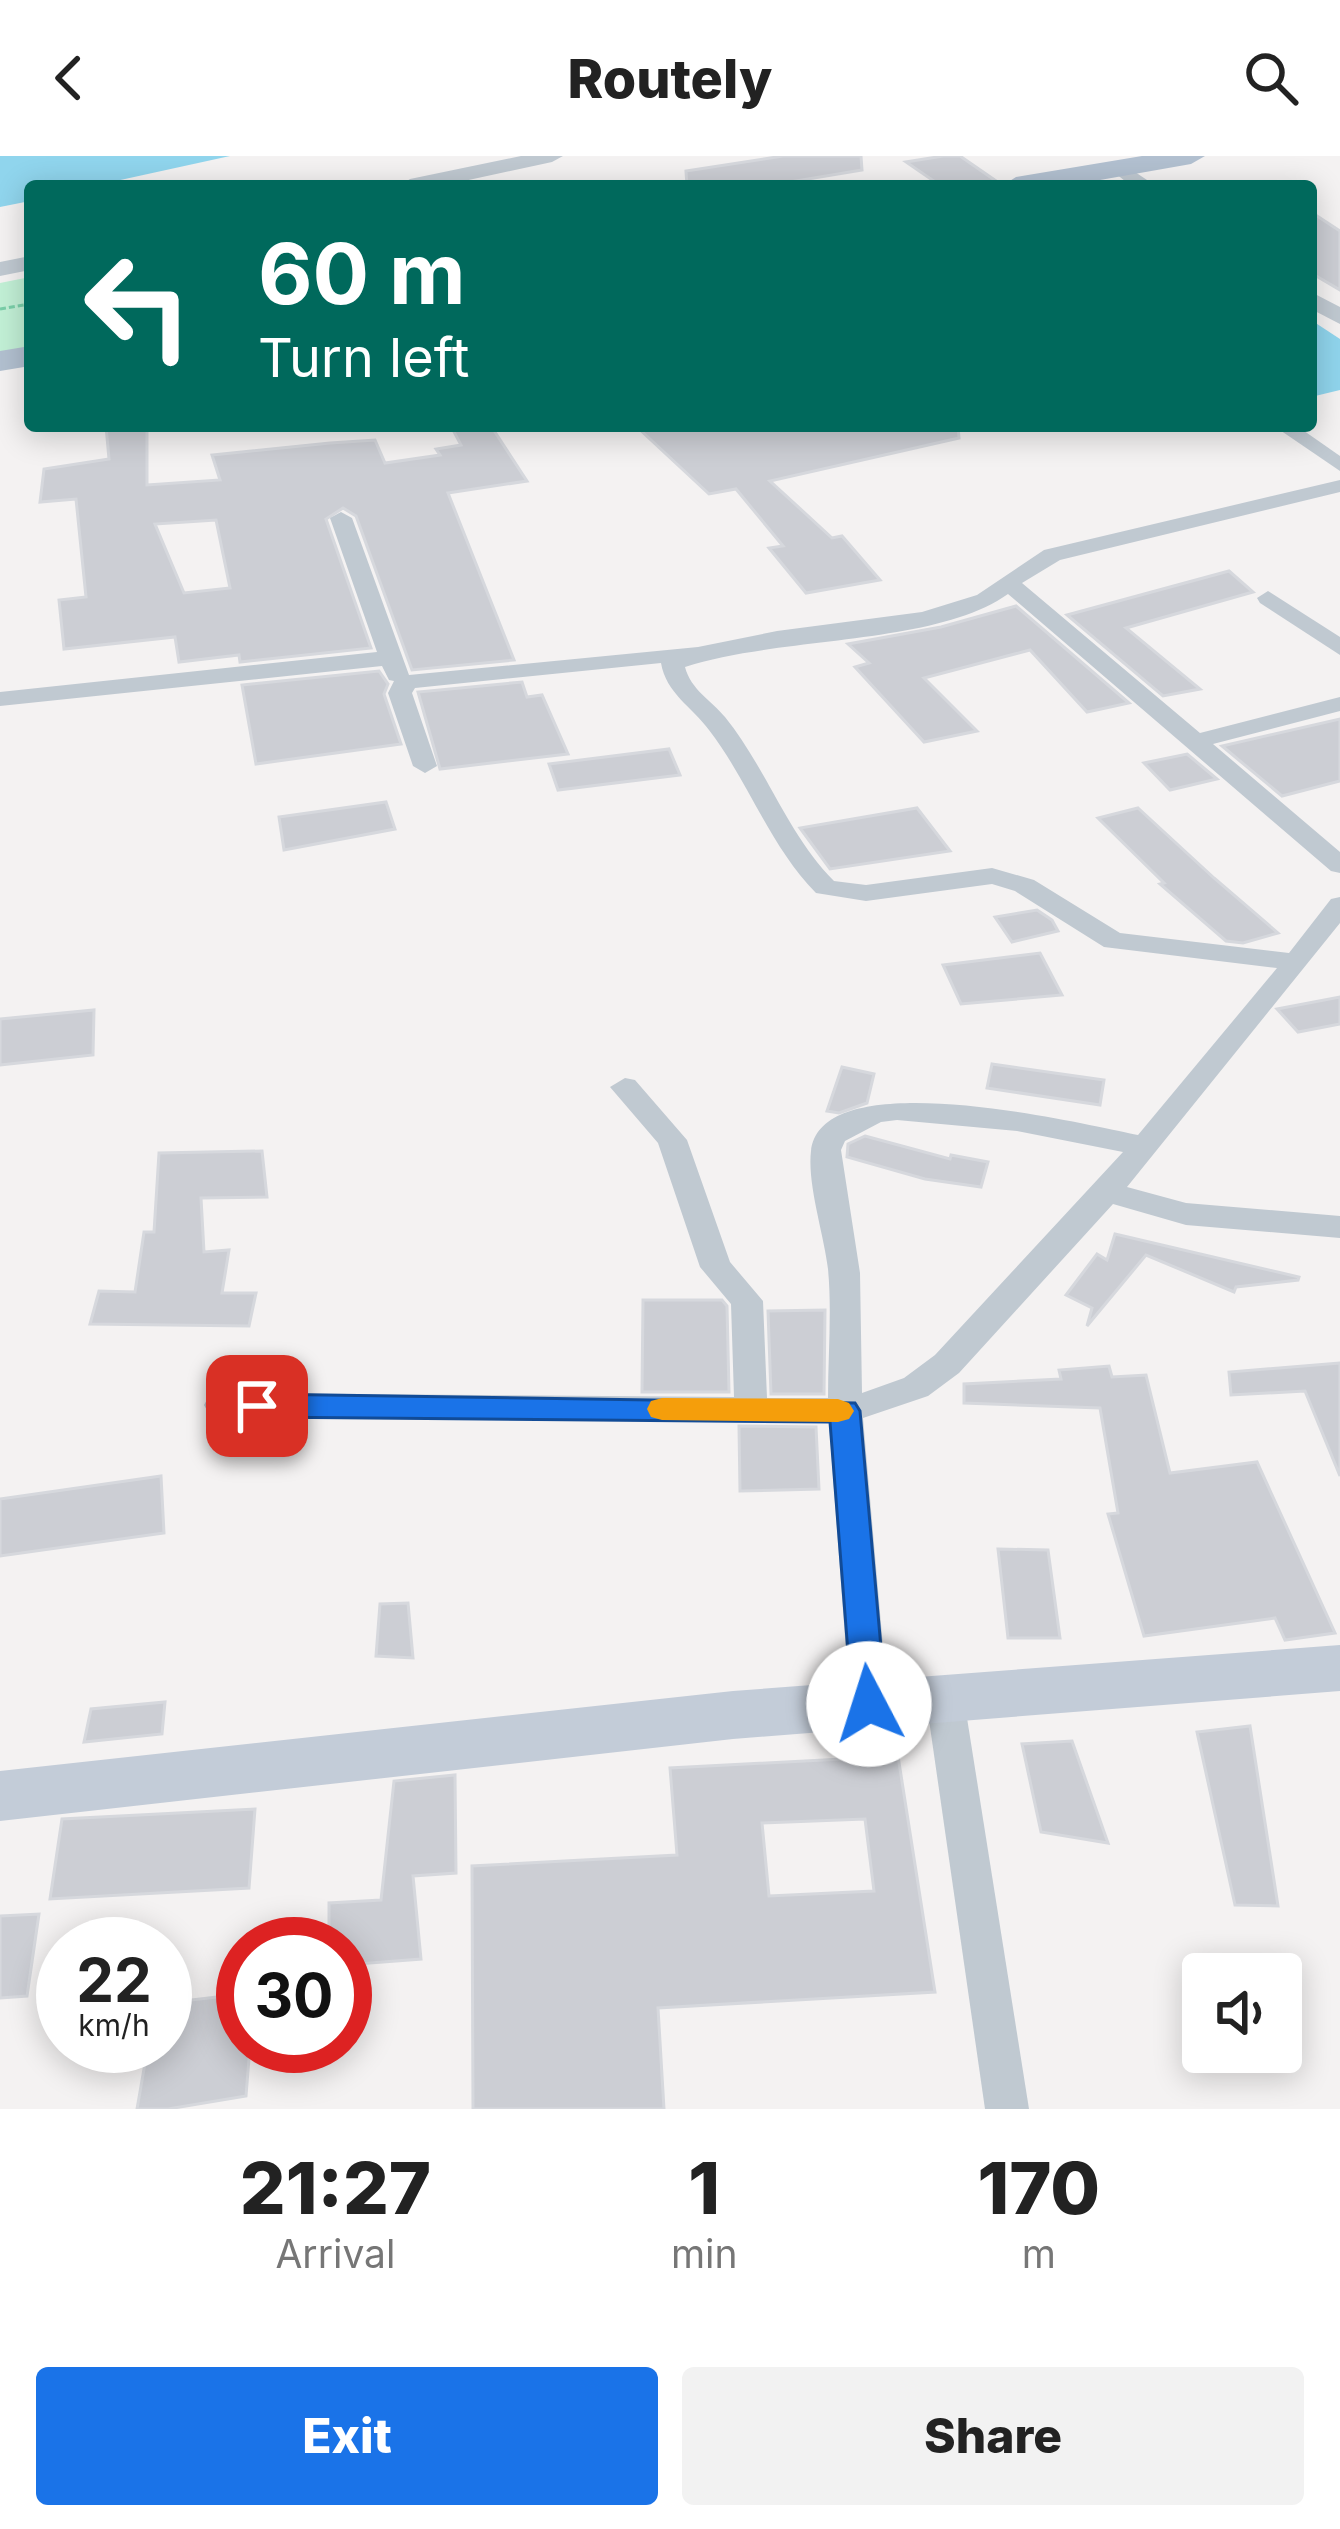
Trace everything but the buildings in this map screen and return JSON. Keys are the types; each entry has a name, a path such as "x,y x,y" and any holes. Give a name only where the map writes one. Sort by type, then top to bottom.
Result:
{"main road":[{"path":"1039,180 1109,162 1191,156"},
{"path":"0,1796 710,1717 1340,1668"}],"street":[{"path":"438,180 552,156"},
{"path":"1109,162 1136,180"},
{"path":"1293,432 1340,465"},
{"path":"402,686 414,681 700,652 952,612 986,602 1021,571 1052,555 1340,486"},
{"path":"341,518 402,686 400,693 424,766"},
{"path":"1010,584 1340,865"},
{"path":"1268,598 1340,648"},
{"path":"700,652 673,663 673,674 717,724 743,771 825,887 843,894 866,894 975,875 1008,878 1092,933 1283,981"},
{"path":"0,699 391,658"},
{"path":"1193,742 1340,704"},
{"path":"220,1405 844,1411 916,1387 947,1364 1108,1192 1340,905"},
{"path":"625,1087 672,1140 716,1267 747,1300 751,1409"},
{"path":"869,1704 844,1411 845,1294 826,1150 832,1135 874,1113 897,1110 1017,1121 1141,1146"},
{"path":"1108,1192 1186,1214 1340,1227"},
{"path":"946,1699 1007,2109"}],"green space":[{"path":"24,278 24,348 0,352 0,283"}],"water":[{"path":"0,156 230,156 120,180 24,180 24,202 0,207"},
{"path":"1317,324 1340,339 1340,390 1317,396"}],"slow traffic":[{"path":"662,1409 838,1411"}],"route":[{"path":"257,1406 844,1411 869,1704"}]}
